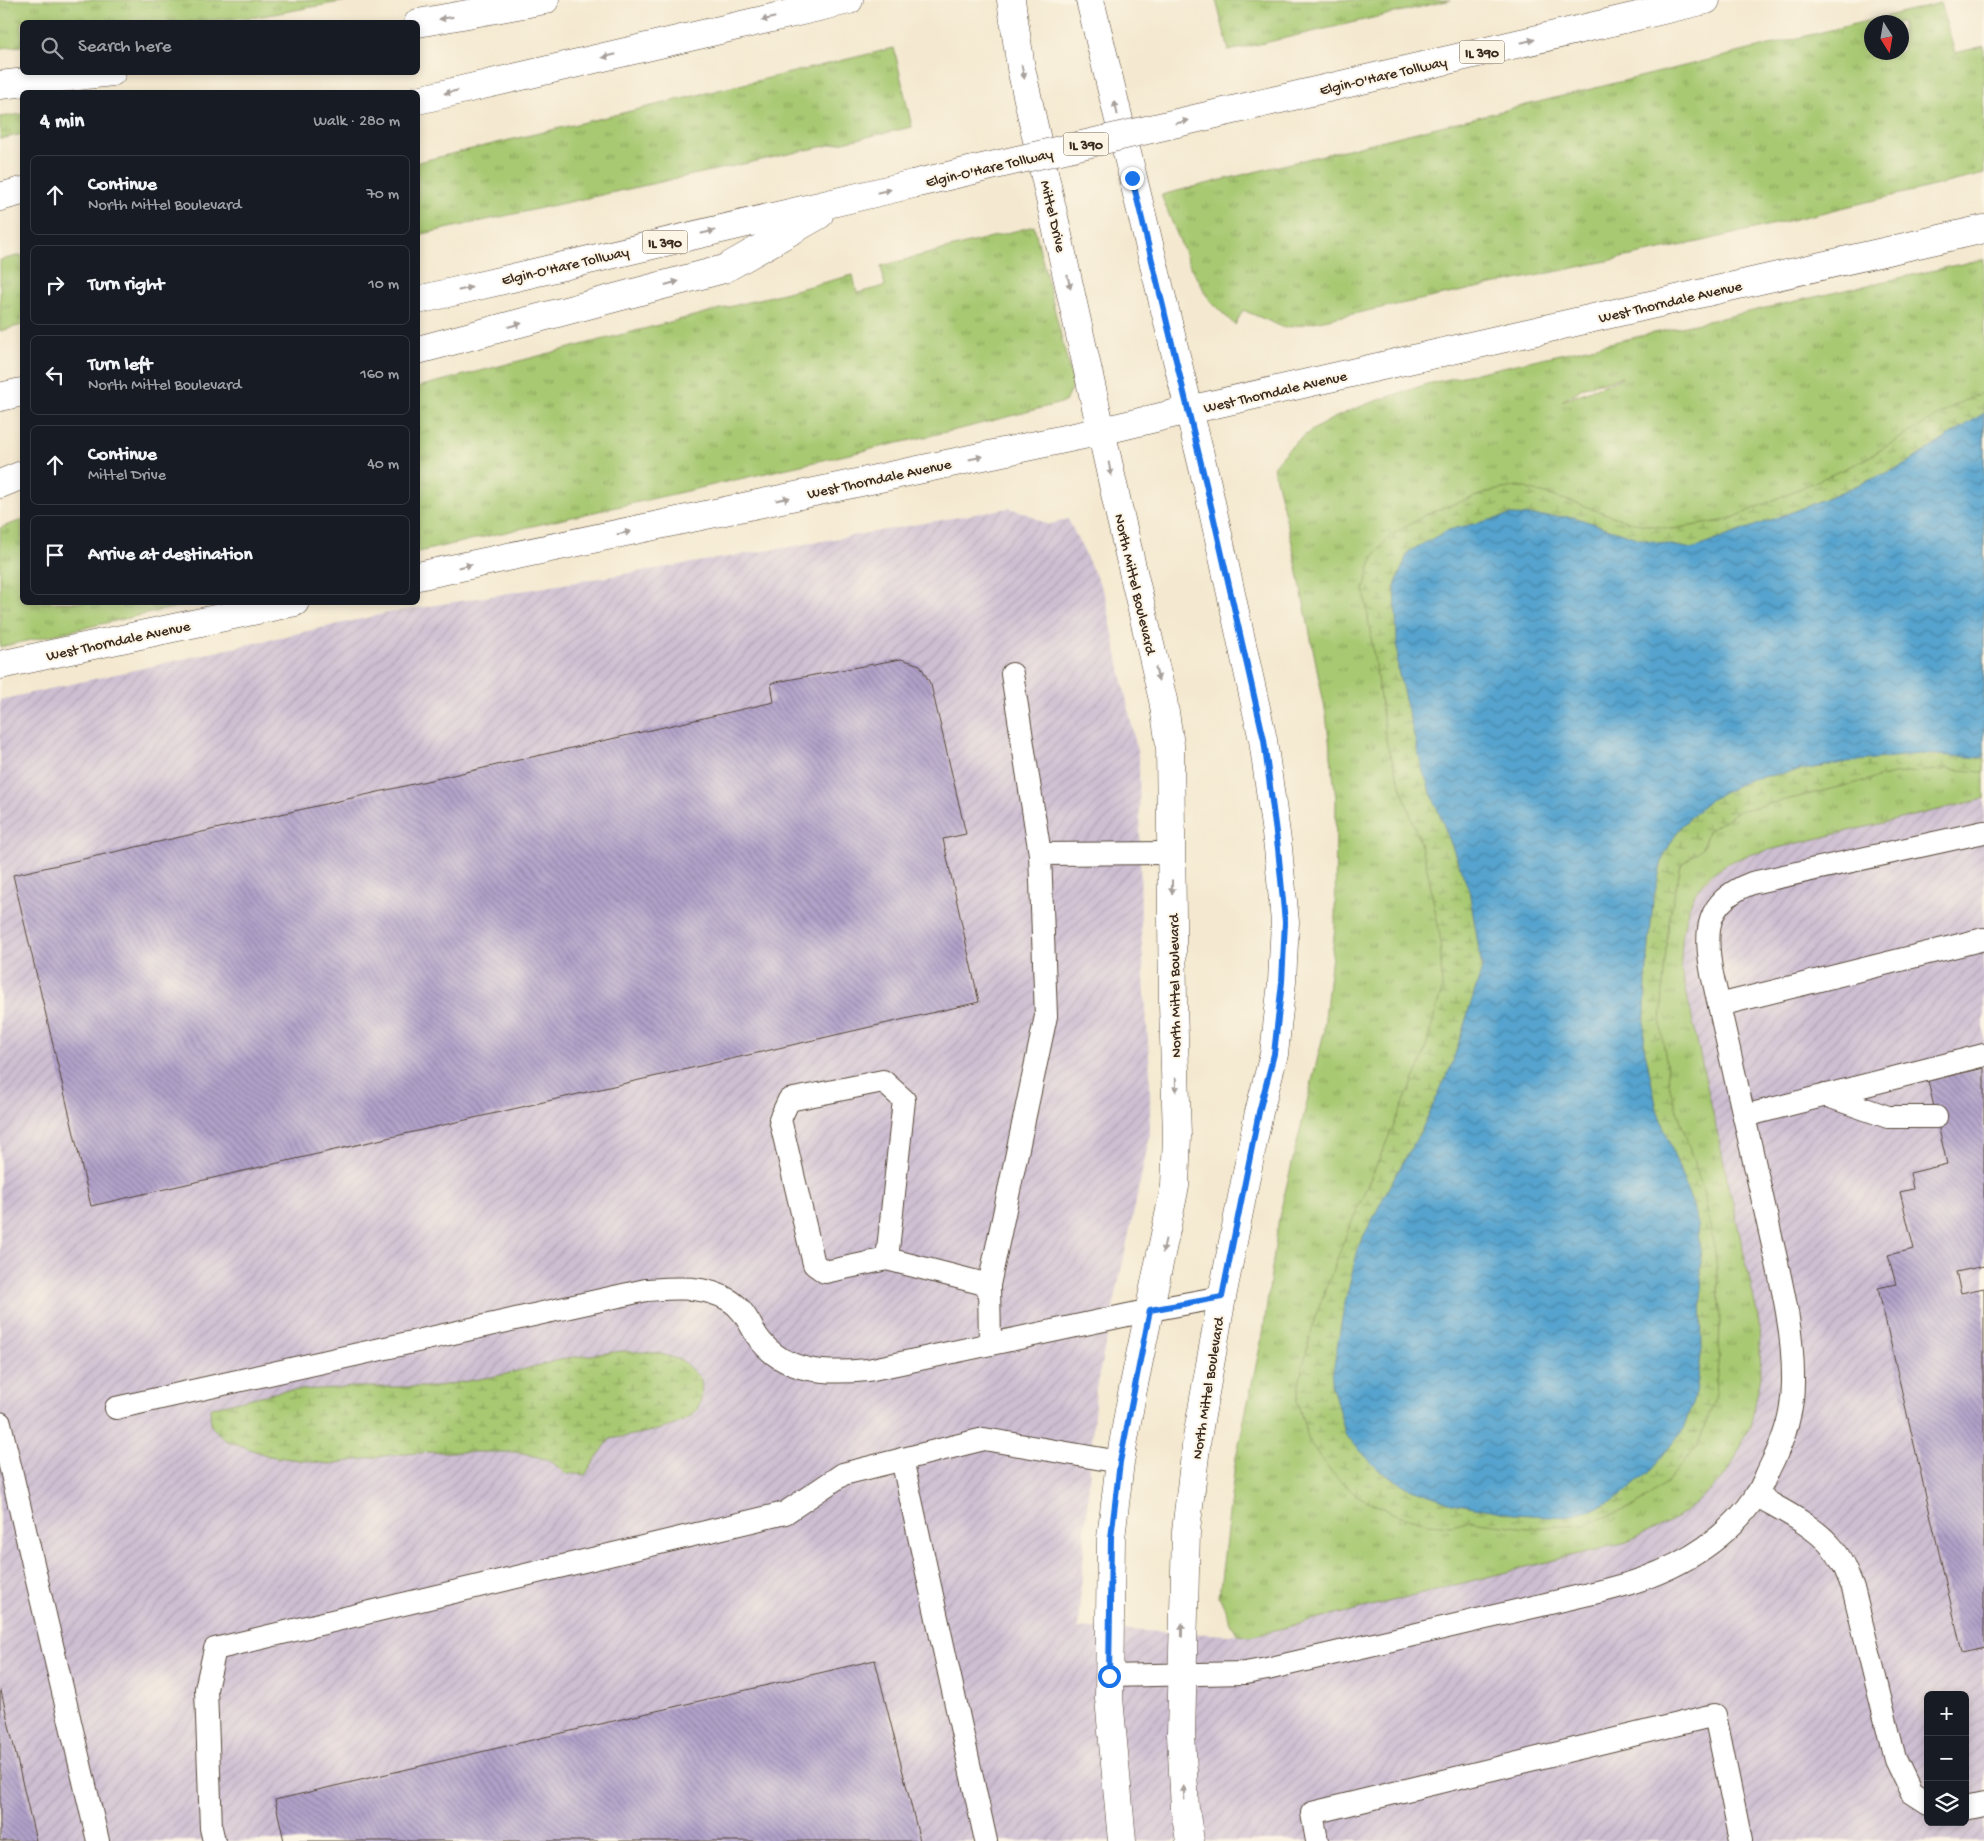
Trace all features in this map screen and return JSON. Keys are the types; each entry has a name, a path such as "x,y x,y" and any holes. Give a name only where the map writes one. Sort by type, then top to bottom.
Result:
{"main road":[{"path":"420,23 546,0"},
{"path":"420,100 849,0"},
{"name":"Mittel Drive","path":"1011,0 1022,68 1102,431"},
{"path":"1090,0 1189,410"},
{"name":"Elgin-O'Hare Tollway","path":"420,300 1706,0"},
{"path":"0,85 86,75"},
{"path":"0,197 20,192"},
{"path":"420,349 724,270 845,200"},
{"name":"West Thorndale Avenue","path":"420,576 1102,431 1984,229"},
{"path":"0,397 20,392"},
{"name":"North Mittel Boulevard","path":"1189,410 1264,740 1278,848 1285,922 1282,982 1274,1054 1259,1112 1222,1297 1197,1438 1186,1531 1181,1734 1185,1809 1190,1841"},
{"name":"North Mittel Boulevard","path":"1102,431 1167,726 1172,794 1177,1136 1175,1186 1120,1462 1111,1538 1109,1676 1122,1841"},
{"path":"0,484 20,476"},
{"name":"West Thorndale Avenue","path":"0,665 280,605"}],"lane":[{"path":"990,1344 989,1285 1046,1016 1040,854 1012,674"},
{"path":"1109,1676 1245,1673 1267,1669 1640,1581 1697,1554 1728,1530 1756,1495 1781,1445 1790,1414 1794,1383 1786,1310 1708,950 1709,921 1716,908 1739,888 1752,883 1984,832"},
{"path":"1040,854 1172,853"},
{"path":"1719,1005 1984,939"},
{"path":"1744,1116 1984,1055"},
{"path":"887,1259 904,1100 883,1080 789,1100 780,1119 814,1264 825,1272 887,1259 989,1285"},
{"path":"1825,1095 1888,1117 1936,1117"},
{"path":"116,1408 646,1290 681,1287 706,1290 730,1300 743,1313 758,1338 773,1355 796,1366 820,1372 868,1370 1150,1310 1222,1297"},
{"path":"0,1423 98,1841"},
{"path":"214,1841 211,1828 206,1690 216,1649 785,1514 843,1474 984,1439 1120,1462"},
{"path":"902,1459 986,1841"},
{"path":"1756,1495 1811,1529 1831,1546 1843,1564 1853,1588 1895,1759 1911,1792 1924,1800"},
{"path":"1317,1841 1312,1813 1715,1714 1741,1841"},
{"path":"1969,1808 1984,1806"}],"shaded area":[{"path":"1009,508 1026,513 1048,525 1068,519 1105,595 1139,761 1141,929 1150,1072 1150,1135 1096,1388 1078,1628 1251,1636 1750,1427 1761,1376 1759,1322 1681,968 1681,938 1687,909 1700,887 1719,868 1748,855 1984,799 1984,1841 0,1841 0,700 388,613 789,547"}],"green space":[{"path":"0,0 351,0 257,17 217,20 20,20 20,46 0,48"},
{"path":"1216,0 1451,0 1229,51"},
{"path":"1940,3 1955,53 1984,46 1984,174 1703,241 1285,328 1243,310 1235,325 1211,302 1190,266 1161,195 1864,22 1864,60 1909,60 1909,15 1891,15"},
{"path":"894,48 912,127 420,235 420,162"},
{"path":"20,114 20,134 0,139 0,117"},
{"path":"1034,226 1073,384 1065,402 964,428 420,552 420,386 853,275 857,293 885,286 881,266"},
{"path":"20,255 20,326 0,331 0,260"},
{"path":"1984,259 1984,799 1748,855 1726,864 1708,877 1699,887 1687,912 1682,940 1681,968 1759,1322 1761,1376 1750,1427 1728,1473 1686,1512 1627,1542 1251,1636 1237,1635 1219,1596 1236,1457 1263,1333 1279,1217 1323,1036 1335,928 1336,799 1326,714 1292,543 1273,467 1288,450 1323,424 1364,405 1427,384","holes":["1622,378 1562,401 1584,387"]},
{"path":"1984,392 1984,772 1946,769 1894,774 1739,811 1708,831 1703,847 1681,865 1670,914 1664,969 1661,1027 1670,1088 1704,1193 1716,1259 1720,1313 1719,1354 1714,1401 1697,1447 1667,1482 1636,1505 1585,1525 1528,1528 1470,1521 1452,1526 1429,1524 1392,1513 1356,1495 1330,1471 1309,1441 1297,1401 1301,1374 1315,1317 1348,1230 1422,1061 1442,989 1440,936 1425,858 1387,745 1364,590 1373,557 1390,536 1427,514 1488,492 1518,486 1576,503 1629,522 1672,529 1728,520 1860,462 1961,402"},
{"path":"20,521 20,605 185,605 0,647 0,528"},
{"path":"622,1351 658,1353 683,1361 701,1379 701,1400 695,1412 689,1418 679,1423 656,1430 610,1439 585,1475 566,1473 549,1460 519,1452 432,1452 390,1455 329,1464 269,1456 225,1440 211,1426 210,1408 282,1391 354,1387 433,1387 502,1375 567,1358"}],"water":[{"path":"1984,413 1984,758 1920,754 1848,762 1751,779 1711,799 1680,827 1663,857 1653,901 1646,979 1644,1046 1657,1109 1696,1214 1701,1259 1702,1349 1696,1393 1683,1430 1652,1469 1624,1494 1596,1509 1566,1517 1513,1514 1452,1503 1409,1488 1380,1471 1346,1436 1331,1383 1344,1307 1359,1245 1421,1131 1452,1064 1482,968 1469,890 1423,772 1398,670 1395,586 1408,552 1448,530 1511,515 1574,517 1637,538 1692,549 1800,509 1901,467"}],"building":[{"path":"901,659 920,665 931,685 966,834 943,839 979,1002 91,1206 13,875 774,702 771,683"},
{"path":"1984,1068 1984,1266 1956,1272 1961,1293 1984,1288 1984,1647 1962,1652 1878,1288 1896,1284 1888,1255 1914,1249 1900,1192 1913,1189 1910,1173 1947,1164 1928,1081"},
{"path":"875,1660 920,1841 284,1841 275,1800"},
{"path":"1,1691 36,1841 0,1841"}],"route":[{"path":"1109,1676 1111,1538 1120,1462 1150,1310 1222,1297 1259,1112 1274,1054 1282,982 1285,922 1278,848 1264,740 1189,410 1132,178"}]}
